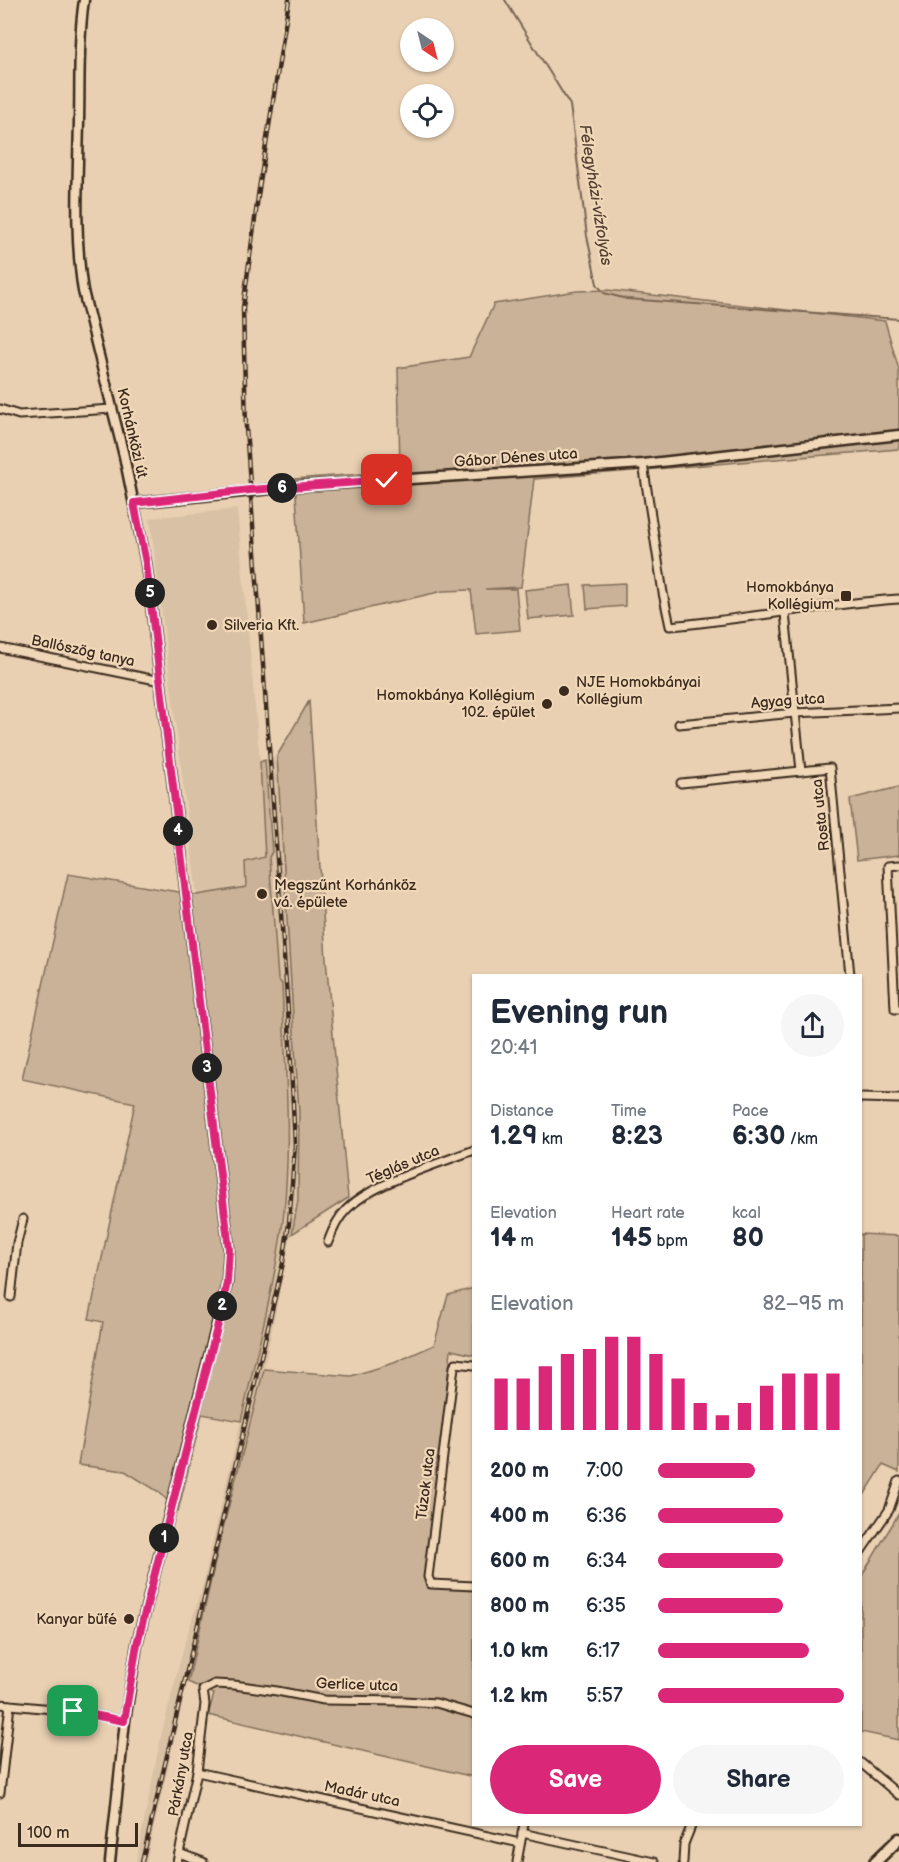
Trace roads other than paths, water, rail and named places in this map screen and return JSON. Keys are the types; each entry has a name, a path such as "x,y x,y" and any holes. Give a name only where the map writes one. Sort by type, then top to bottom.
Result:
{"main road":[{"path":"875,1862 899,1839"}],"street":[{"name":"Korhánközi út","path":"84,0 78,201 79,265 83,291 134,503 146,563 229,1257 222,1308 137,1644 124,1721 110,1862"},
{"path":"0,409 19,415 112,409"},
{"name":"Gábor Dénes utca","path":"134,503 302,486 643,464 899,435"},
{"path":"643,464 670,626 899,599"},
{"name":"Rosta utca","path":"785,613 801,771 830,768 850,974"},
{"name":"Ballószög tanya","path":"0,648 160,681"},
{"name":"Agyag utca","path":"679,724 795,712 899,708"},
{"path":"681,783 801,771"},
{"path":"897,1009 888,866 899,865"},
{"path":"862,1098 899,1099"},
{"name":"Téglás utca","path":"328,1242 333,1228 346,1210 374,1189 472,1151"},
{"path":"10,1297 23,1219"},
{"name":"Túzok utca","path":"472,1365 460,1363 454,1367 429,1577 431,1584 472,1586"},
{"path":"862,1550 889,1510 899,1481"},
{"name":"Gerlice utca","path":"203,1690 215,1684 234,1685 277,1690 324,1700 436,1703 472,1713"},
{"name":"Párkány utca","path":"177,1862 197,1772 205,1704 203,1690"},
{"path":"0,1704 73,1711 124,1721"},
{"path":"0,1793 10,1705"},
{"path":"862,1764 899,1794"},
{"name":"Madár utca","path":"197,1772 520,1843"},
{"path":"517,1862 524,1826"},
{"path":"683,1862 684,1844 691,1826"},
{"path":"522,1833 630,1859 654,1862"},
{"path":"179,1853 203,1862"}],"waterway":[{"name":"Félegyházi-vízfolyás","path":"505,0 570,105 587,236 597,284 604,293 627,299 899,319"}],"railway":[{"path":"142,1862 283,1263 289,1223 295,1145 289,1025 246,428 243,308 289,0"}],"place":[{"name":"Homokbánya Kollégium","path":"846,596"},
{"name":"Silveria Kft.","path":"212,625"},
{"name":"NJE Homokbányai Kollégium","path":"564,691"},
{"name":"Homokbánya Kollégium 102. épület","path":"547,704"},
{"name":"Megszűnt Korhánköz vá. épülete","path":"262,894"},
{"name":"Kanyar büfé","path":"129,1619"}]}
